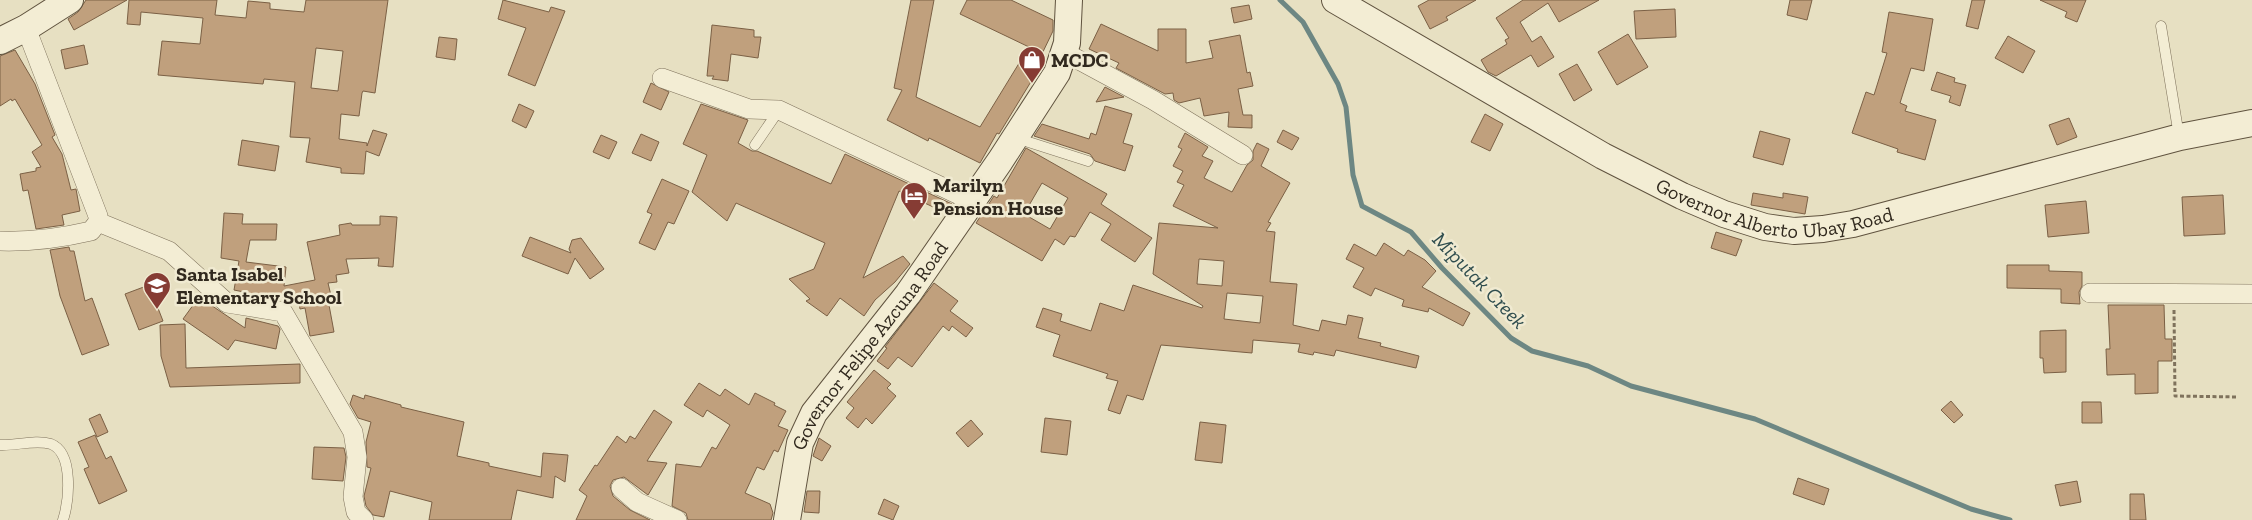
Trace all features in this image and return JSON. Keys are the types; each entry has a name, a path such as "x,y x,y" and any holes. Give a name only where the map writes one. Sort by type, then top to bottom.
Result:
{"main road":[{"path":"0,41 26,28 70,0"},
{"name":"Governor Felipe Azcuna Road","path":"787,520 800,443 814,413 908,294 1057,73 1067,43 1069,0"},
{"name":"Governor Alberto Ubay Road","path":"1335,0 1603,156 1682,196 1724,214 1765,227 1794,231 1854,224 2180,138 2252,123"}],"street":[{"path":"0,241 40,241 62,238 91,231 98,222 98,216 26,28"},
{"path":"1064,52 1153,100 1243,155"},
{"path":"662,78 748,109 779,110 972,201"},
{"path":"98,222 169,251 227,303 283,312 353,432 357,457 353,497 356,512 364,520"},
{"path":"2090,294 2252,294"},
{"path":"621,488 637,502 677,520"}],"lane":[{"path":"2161,26 2180,138"},
{"path":"755,145 779,110"},
{"path":"1015,137 1088,161"},
{"path":"0,445 38,443 52,445 62,452 67,465 68,485 63,520"}],"path":[{"path":"2174,294 2175,396 2238,397"}],"building":[{"path":"86,0 127,0 74,30 68,19 78,12"},
{"path":"129,0 217,0 215,15 246,18 248,1 270,3 270,9 304,12 306,0 388,0 375,93 363,91 359,116 341,114 339,139 367,143 367,146 373,130 387,134 379,156 366,151 364,174 341,173 341,168 306,162 310,138 290,137 295,82 264,79 263,84 158,75 162,41 200,44 203,18 141,12 140,25 127,24","holes":["316,48 343,51 338,91 311,88"]},
{"path":"503,0 549,12 551,7 565,11 535,86 508,75 526,28 498,19"},
{"path":"911,0 934,0 916,97 980,127 1029,47 960,14 967,0 1011,0 1053,20 1053,31 1039,60 1043,62 980,163 929,138 928,141 887,120 902,90 894,88"},
{"path":"1429,0 1476,0 1446,17 1448,20 1430,29 1418,6"},
{"path":"1523,0 1599,0 1559,22 1548,3 1520,22 1532,42 1541,36 1554,57 1538,67 1531,55 1496,76 1488,72 1481,60 1507,44 1505,40 1509,38 1496,18"},
{"path":"1790,0 1812,0 1807,20 1787,15"},
{"path":"1972,0 1985,0 1978,29 1966,26"},
{"path":"2040,0 2086,0 2077,22 2065,17 2067,12"},
{"path":"1249,5 1252,19 1234,23 1231,8"},
{"path":"1675,9 1676,37 1636,39 1634,11"},
{"path":"1889,12 1933,19 1924,71 1911,68 1900,103 1907,106 1905,111 1936,120 1925,160 1897,152 1898,149 1852,133 1866,92 1874,95 1887,53 1882,52"},
{"path":"1101,24 1158,51 1158,29 1186,29 1186,63 1213,58 1209,41 1240,35 1247,73 1250,72 1253,86 1238,89 1243,115 1252,115 1252,128 1228,127 1229,112 1204,116 1200,98 1179,103 1174,100 1173,93 1165,94 1116,68 1119,63 1089,49"},
{"path":"712,25 754,30 754,37 761,37 758,58 731,54 728,81 712,79 714,76 707,76"},
{"path":"1628,34 1648,67 1617,85 1598,52"},
{"path":"2008,36 2035,51 2023,73 1995,58"},
{"path":"439,37 457,39 455,60 436,57"},
{"path":"84,45 88,64 65,69 61,50"},
{"path":"15,50 35,84 55,135 52,137 62,154 71,190 76,189 80,211 62,215 64,225 36,229 28,190 23,191 20,174 36,171 36,168 41,167 32,152 42,145 15,99 12,101 11,99 0,106 0,56"},
{"path":"1577,64 1592,90 1574,101 1559,74"},
{"path":"1937,72 1955,78 1954,82 1966,85 1960,106 1949,102 1951,96 1931,90"},
{"path":"651,83 669,92 661,110 643,102"},
{"path":"1105,87 1124,97 1096,102"},
{"path":"519,104 534,111 526,128 512,121"},
{"path":"701,104 748,120 738,143 752,151 757,151 831,184 845,154 952,204 946,213 899,191 863,278 903,256 910,264 895,282 875,300 864,316 840,298 827,316 806,301 810,299 789,279 814,269 825,243 736,203 727,221 692,192 707,155 683,144"},
{"path":"1105,106 1132,114 1123,143 1133,146 1125,171 1095,161 1090,154 1034,136 1042,124 1089,139 1091,133 1096,135"},
{"path":"1485,114 1503,124 1490,151 1471,142"},
{"path":"2069,118 2077,137 2057,145 2049,125"},
{"path":"1283,130 1299,138 1292,150 1277,142"},
{"path":"1760,131 1790,139 1783,165 1753,157"},
{"path":"1185,133 1208,147 1202,156 1213,161 1204,178 1232,192 1247,165 1253,160 1253,151 1257,143 1269,149 1261,166 1290,183 1268,222 1271,223 1266,231 1275,232 1270,282 1297,284 1293,325 1319,331 1322,320 1346,325 1348,315 1363,318 1358,338 1381,343 1380,346 1419,356 1416,368 1336,350 1334,356 1314,352 1313,355 1298,352 1300,344 1253,340 1252,353 1161,345 1143,400 1127,395 1120,414 1108,410 1118,381 1106,378 1108,374 1053,356 1060,335 1036,327 1043,308 1062,314 1060,321 1091,331 1100,303 1124,311 1133,285 1202,308 1203,306 1153,274 1159,223 1218,228 1173,206 1184,185 1177,182 1183,171 1173,166 1182,149 1178,147","holes":["1199,259 1224,261 1222,286 1197,284","1227,293 1263,296 1260,323 1224,319"]},
{"path":"641,134 659,142 651,161 632,153"},
{"path":"601,135 617,142 609,159 593,152"},
{"path":"242,140 279,146 275,171 238,165"},
{"path":"1026,148 1107,194 1101,204 1152,238 1135,262 1101,240 1111,224 1090,212 1075,237 1070,236 1064,245 1055,239 1042,261 976,223 994,196 997,198","holes":["1042,183 1068,198 1050,229 1024,214"]},
{"path":"662,179 689,191 674,224 668,222 655,250 639,243 652,214 647,212"},
{"path":"1753,193 1783,198 1783,193 1808,197 1805,214 1751,205"},
{"path":"2223,195 2225,234 2184,236 2182,197"},
{"path":"2086,201 2089,233 2048,237 2045,205"},
{"path":"224,213 243,214 242,224 277,224 276,240 250,240 246,262 286,267 284,286 315,280 307,242 340,235 339,225 351,223 352,225 380,225 380,216 397,217 393,267 378,266 379,258 346,259 349,273 336,275 337,282 328,283 333,304 329,305 334,332 310,336 305,308 300,309 298,296 289,298 264,295 263,297 234,290 239,261 221,258"},
{"path":"1716,232 1742,240 1736,256 1711,248"},
{"path":"530,237 571,253 569,249 572,240 581,238 604,269 590,279 575,258 568,274 522,256"},
{"path":"1384,243 1404,256 1408,250 1425,260 1436,271 1422,287 1470,313 1463,326 1429,308 1428,312 1402,306 1404,300 1375,288 1371,296 1353,287 1364,268 1346,259 1354,244 1376,256"},
{"path":"69,247 70,251 74,251 85,301 92,298 109,345 82,355 60,296 50,250"},
{"path":"2007,265 2049,265 2049,271 2082,272 2082,286 2079,292 2080,304 2061,303 2061,289 2007,288"},
{"path":"934,283 958,301 950,311 973,328 966,337 952,326 949,331 943,326 912,367 898,357 888,369 877,361 887,348 885,347"},
{"path":"149,285 163,321 139,330 125,294"},
{"path":"199,297 245,328 246,318 278,326 280,329 276,349 235,340 228,350 183,319"},
{"path":"2108,305 2164,305 2165,339 2172,339 2172,361 2158,361 2158,393 2135,394 2135,374 2107,375 2106,349 2110,349"},
{"path":"185,324 186,368 300,364 300,383 170,387 161,356 160,325"},
{"path":"2066,330 2066,372 2044,373 2043,358 2040,358 2040,331"},
{"path":"874,370 891,384 887,388 896,396 872,424 866,418 858,428 846,418 854,408 847,402"},
{"path":"699,383 720,396 725,389 749,405 755,393 786,411 778,426 788,430 778,452 774,450 764,470 757,467 745,493 770,504 773,513 771,520 688,520 686,513 672,506 676,464 701,467 712,447 716,449 730,425 707,410 703,417 684,405"},
{"path":"353,395 364,399 365,395 401,405 401,407 464,422 457,456 489,463 489,466 541,477 543,453 568,455 565,482 555,476 553,498 517,490 511,520 429,520 432,502 390,491 384,517 373,515 366,506 364,496 371,468 367,467 366,442 371,422 358,418 350,404"},
{"path":"1951,401 1963,415 1954,423 1941,410"},
{"path":"2082,402 2101,402 2102,423 2082,423"},
{"path":"654,410 672,422 647,461 667,463 648,495 624,477 613,480 610,486 613,496 630,510 650,520 576,520 587,496 579,490 595,465 597,466 617,436 626,443 630,436 635,439"},
{"path":"100,414 108,432 97,437 89,419"},
{"path":"1045,418 1071,421 1067,455 1041,452"},
{"path":"971,420 983,434 968,447 956,433"},
{"path":"1200,422 1226,425 1222,463 1195,460"},
{"path":"95,435 106,459 111,456 127,491 99,504 84,469 89,467 78,442"},
{"path":"819,438 831,446 822,461 813,456"},
{"path":"314,447 344,448 346,457 343,481 312,479"},
{"path":"1798,478 1829,489 1824,505 1793,494"},
{"path":"2077,481 2081,502 2060,506 2055,485"},
{"path":"807,491 820,491 819,513 804,512"},
{"path":"2130,494 2144,494 2146,520 2130,520"},
{"path":"884,499 899,506 893,520 878,514"}],"waterway":[{"name":"Miputak Creek","path":"1280,0 1303,22 1338,84 1346,107 1353,175 1362,206 1411,232 1442,268 1511,338 1532,351 1588,366 1631,386 1755,419 1971,509 2010,520"}],"place":[{"name":"MCDC","path":"1032,84"},
{"name":"Marilyn Pension House","path":"914,220"},
{"name":"Santa Isabel Elementary School","path":"157,310"}]}
